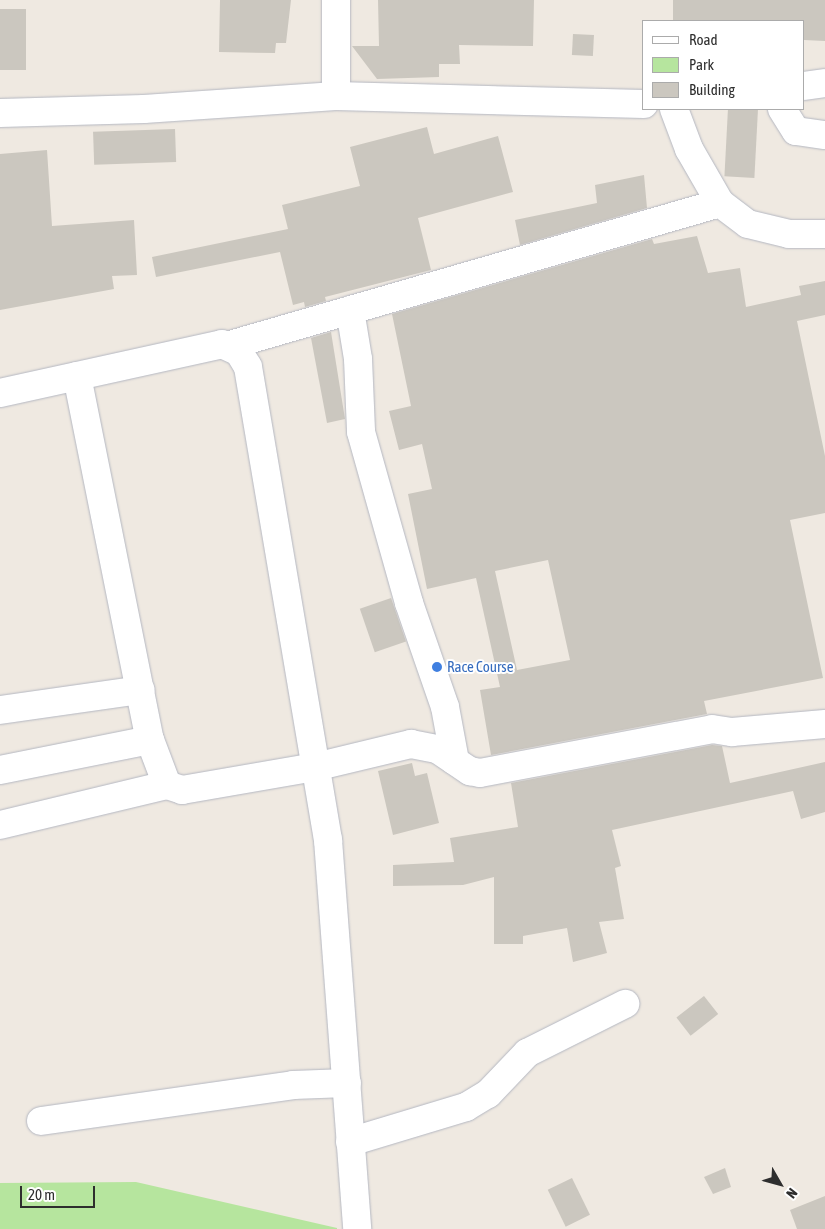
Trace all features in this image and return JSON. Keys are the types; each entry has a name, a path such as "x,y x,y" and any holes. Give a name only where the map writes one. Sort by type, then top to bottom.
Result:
{"street":[{"path":"336,0 336,96"},
{"path":"805,86 825,83"},
{"path":"0,113 144,109 336,96 642,104"},
{"path":"674,110 689,149 720,203 748,224 789,234 825,234"},
{"path":"783,110 796,131 825,135"},
{"path":"0,393 214,345 230,345 720,203"},
{"path":"350,310 358,359 361,432 409,603 445,707 455,761"},
{"path":"230,345 244,358 251,377 328,840 357,1229"},
{"path":"77,376 142,690 150,740 167,785"},
{"path":"0,710 142,690"},
{"path":"0,825 167,785 182,790 315,767 411,744 432,747 470,771 480,772 712,729 732,732 825,724"},
{"path":"0,770 150,740"},
{"path":"350,1142 466,1107 488,1094 527,1053 625,1004"},
{"path":"41,1121 293,1085 347,1083"}],"green space":[{"path":"136,1182 337,1229 0,1229 0,1183"}],"building":[{"path":"220,0 291,0 286,43 276,43 275,53 219,52"},
{"path":"378,0 534,0 533,46 459,45 460,64 439,64 439,77 377,79 352,46 379,46"},
{"path":"673,0 825,0 825,41 805,40 805,20 673,20"},
{"path":"0,9 26,9 26,70 0,70"},
{"path":"573,34 594,35 593,56 572,55"},
{"path":"728,110 758,110 754,178 724,176"},
{"path":"427,127 434,154 498,136 513,192 418,218 431,270 325,297 326,301 305,307 304,302 293,305 280,252 156,277 152,257 288,229 282,205 360,186 350,147"},
{"path":"175,129 176,162 94,165 93,132"},
{"path":"47,150 52,226 134,220 137,275 112,276 114,289 0,310 0,154"},
{"path":"644,175 647,208 520,245 515,220 597,203 595,185"},
{"path":"697,236 708,273 740,268 746,307 801,295 799,286 825,281 825,315 797,321 825,456 825,513 790,520 823,678 704,701 707,714 491,755 480,690 500,687 476,578 427,589 408,494 432,489 422,444 399,450 389,411 411,406 392,314 652,239 654,244","holes":["548,560 570,660 517,670 495,571"]},
{"path":"331,332 345,419 327,423 311,338"},
{"path":"391,598 406,641 375,652 360,609"},
{"path":"712,745 722,746 730,783 825,762 825,812 801,819 793,791 612,830 621,866 615,868 624,919 599,922 607,953 573,962 567,928 523,936 523,944 494,944 494,877 463,885 393,886 393,865 454,862 450,838 518,827 511,783"},
{"path":"412,763 415,776 427,773 439,823 393,835 378,771"},
{"path":"704,996 718,1014 691,1036 676,1018"},
{"path":"725,1168 731,1187 713,1194 704,1177"},
{"path":"572,1178 590,1215 566,1227 548,1190"},
{"path":"825,1196 825,1229 797,1229 790,1210"}],"place":[{"name":"Race Course","path":"437,667"}]}
